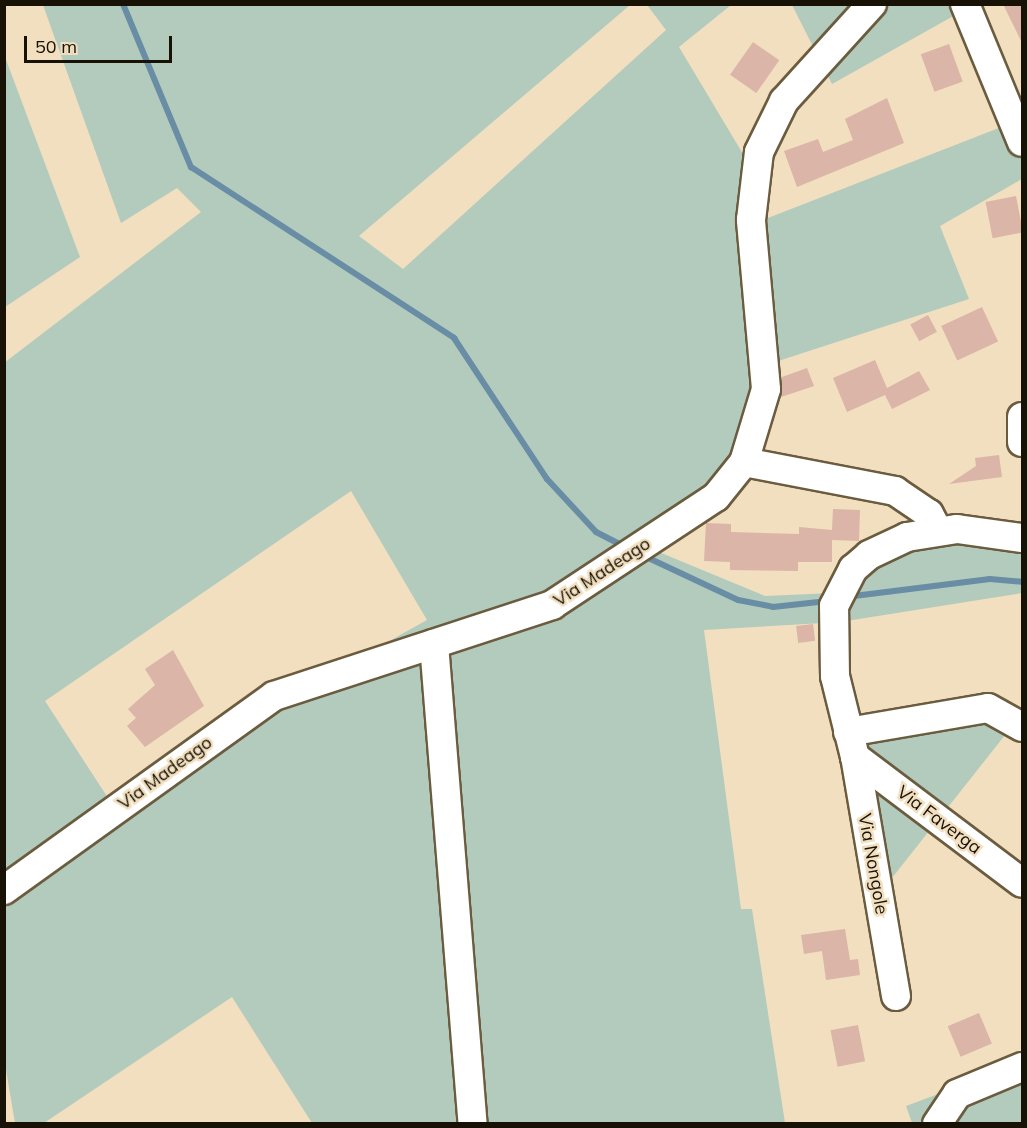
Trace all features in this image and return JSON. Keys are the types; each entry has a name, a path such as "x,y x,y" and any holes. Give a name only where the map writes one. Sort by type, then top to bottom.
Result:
{"street":[{"name":"Via Madeago","path":"4,890 274,696 552,605 716,497 744,462 761,410 767,370 751,220 753,175 759,152 784,101 872,4"},
{"path":"965,4 1023,142"},
{"path":"1023,417 1023,442"},
{"path":"744,462 883,487 920,506 938,531"},
{"name":"Via Nongole","path":"896,996 852,745 831,646 834,606 841,586 853,569 888,544 938,531 1023,538"},
{"path":"434,644 473,1124"},
{"path":"852,745 988,708 1023,727"},
{"name":"Via Faverga","path":"852,745 1023,883"},
{"path":"937,1124 957,1094 1023,1067"}],"green space":[{"path":"43,5 630,5 359,236 403,269 666,30 647,5 731,5 679,47 746,159 768,218 1022,119 1022,179 940,226 969,299 772,363 740,479 654,550 765,596 833,593 914,542 1022,544 1022,593 840,622 704,630 741,909 752,909 785,1123 478,1124 476,1114 454,1123 312,1123 232,997 44,1123 15,1123 4,1058 4,363 201,212 177,188 121,223","holes":["351,491 427,620 108,798 45,701"]},
{"path":"792,5 973,5 832,84"},
{"path":"5,57 80,257 4,307"},
{"path":"988,710 1013,725 884,888 855,731"},
{"path":"1016,1065 1022,1079 1022,1123 912,1123 906,1106"}],"building":[{"path":"1003,4 1023,4 1023,45"},
{"path":"753,42 779,60 756,93 730,75"},
{"path":"949,44 963,82 934,92 921,54"},
{"path":"887,98 904,143 797,187 784,151 818,139 823,152 853,140 845,119"},
{"path":"1016,196 1022,233 993,238 986,202"},
{"path":"982,307 998,341 957,360 941,326"},
{"path":"928,315 937,332 919,341 910,324"},
{"path":"875,360 887,388 919,371 930,390 892,409 885,395 847,412 833,378"},
{"path":"807,368 814,386 781,397 782,377"},
{"path":"999,455 1002,477 949,484 976,466 975,458"},
{"path":"833,509 860,510 859,541 832,540 832,562 798,562 798,571 730,570 730,562 704,561 706,523 731,524 731,532 799,534 799,527 832,530"},
{"path":"813,624 815,641 798,643 796,626"},
{"path":"173,650 204,706 145,747 127,726 136,718 128,709 155,685 145,669"},
{"path":"845,929 850,960 858,959 860,975 826,980 822,951 804,954 801,935"},
{"path":"979,1013 992,1043 961,1057 948,1026"},
{"path":"858,1025 865,1061 838,1067 831,1030"}],"waterway":[{"path":"123,4 191,167 454,338 547,479 596,532 625,547"},
{"path":"642,555 738,600 773,607 828,601"},
{"path":"854,596 990,579 1022,582"}]}
